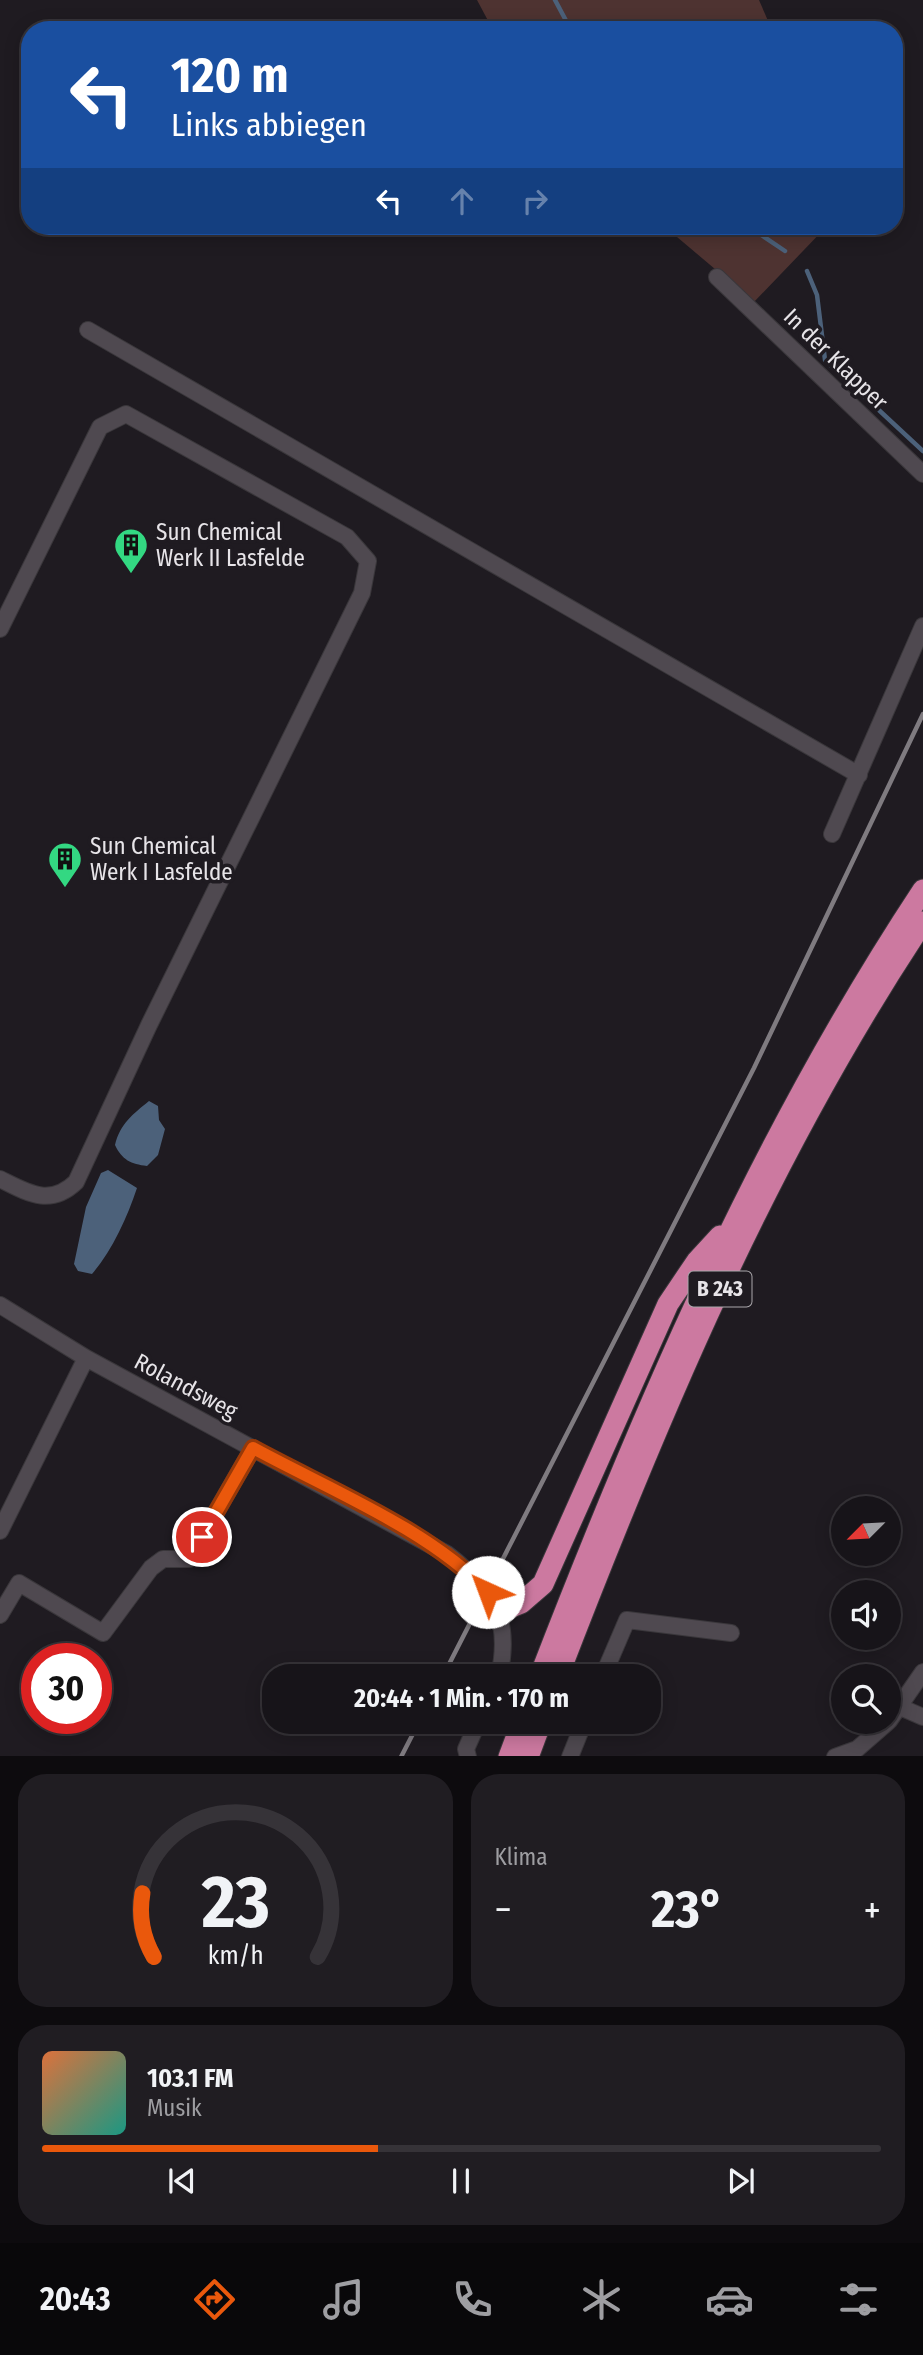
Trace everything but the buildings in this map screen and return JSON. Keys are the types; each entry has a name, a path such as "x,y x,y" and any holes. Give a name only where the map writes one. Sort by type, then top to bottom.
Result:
{"highway":[{"name":"B 243","path":"545,1664 589,1551 732,1223 781,1127 848,1008 923,890"},
{"name":"B 243","path":"563,1664 674,1389 757,1210 800,1127 923,922"},
{"path":"499,1612 521,1603 543,1584 668,1304 697,1261 732,1223"},
{"path":"519,1754 521,1734"},
{"path":"519,1754 533,1734"}],"street":[{"name":"In der Klapper","path":"717,277 923,474"},
{"path":"88,330 859,775"},
{"path":"0,629 100,426 126,414 347,537 368,561 362,593 76,1182 54,1197 45,1197 35,1196 0,1179"},
{"path":"832,834 923,626"},
{"name":"Rolandsweg","path":"0,1305 86,1358 436,1546 466,1568 488,1592 499,1612 505,1631 501,1664"},
{"path":"0,1531 86,1358"},
{"path":"0,1615 19,1583 103,1633 151,1568 163,1559 189,1559 253,1448"},
{"path":"608,1664 627,1620 731,1633"},
{"path":"901,1705 923,1672"},
{"path":"901,1707 923,1717"},
{"path":"468,1756 466,1749 473,1734"},
{"path":"570,1756 579,1734"},
{"path":"835,1756 858,1753 876,1734"}],"shaded area":[{"path":"477,0 759,0 768,21 488,21"},
{"path":"675,235 818,235 754,302"}],"water":[{"path":"149,1101 158,1106 159,1120 165,1129 158,1155 147,1166 128,1160 115,1145 124,1125"},
{"path":"108,1170 137,1188 118,1234 99,1265 92,1274 78,1271 74,1264 86,1207 101,1173"}],"waterway":[{"path":"555,0 566,21"},
{"path":"761,235 785,251"},
{"path":"807,271 817,295 825,360 923,451"}],"railway":[{"path":"449,1664 754,1068 923,714"},
{"path":"402,1756 413,1734"}],"place":[{"name":"Sun Chemical Werk II Lasfelde","path":"131,575"},
{"name":"Sun Chemical Werk I Lasfelde","path":"65,889"}],"route":[{"path":"202,1537 253,1448 436,1546 466,1568 488,1592"}]}
